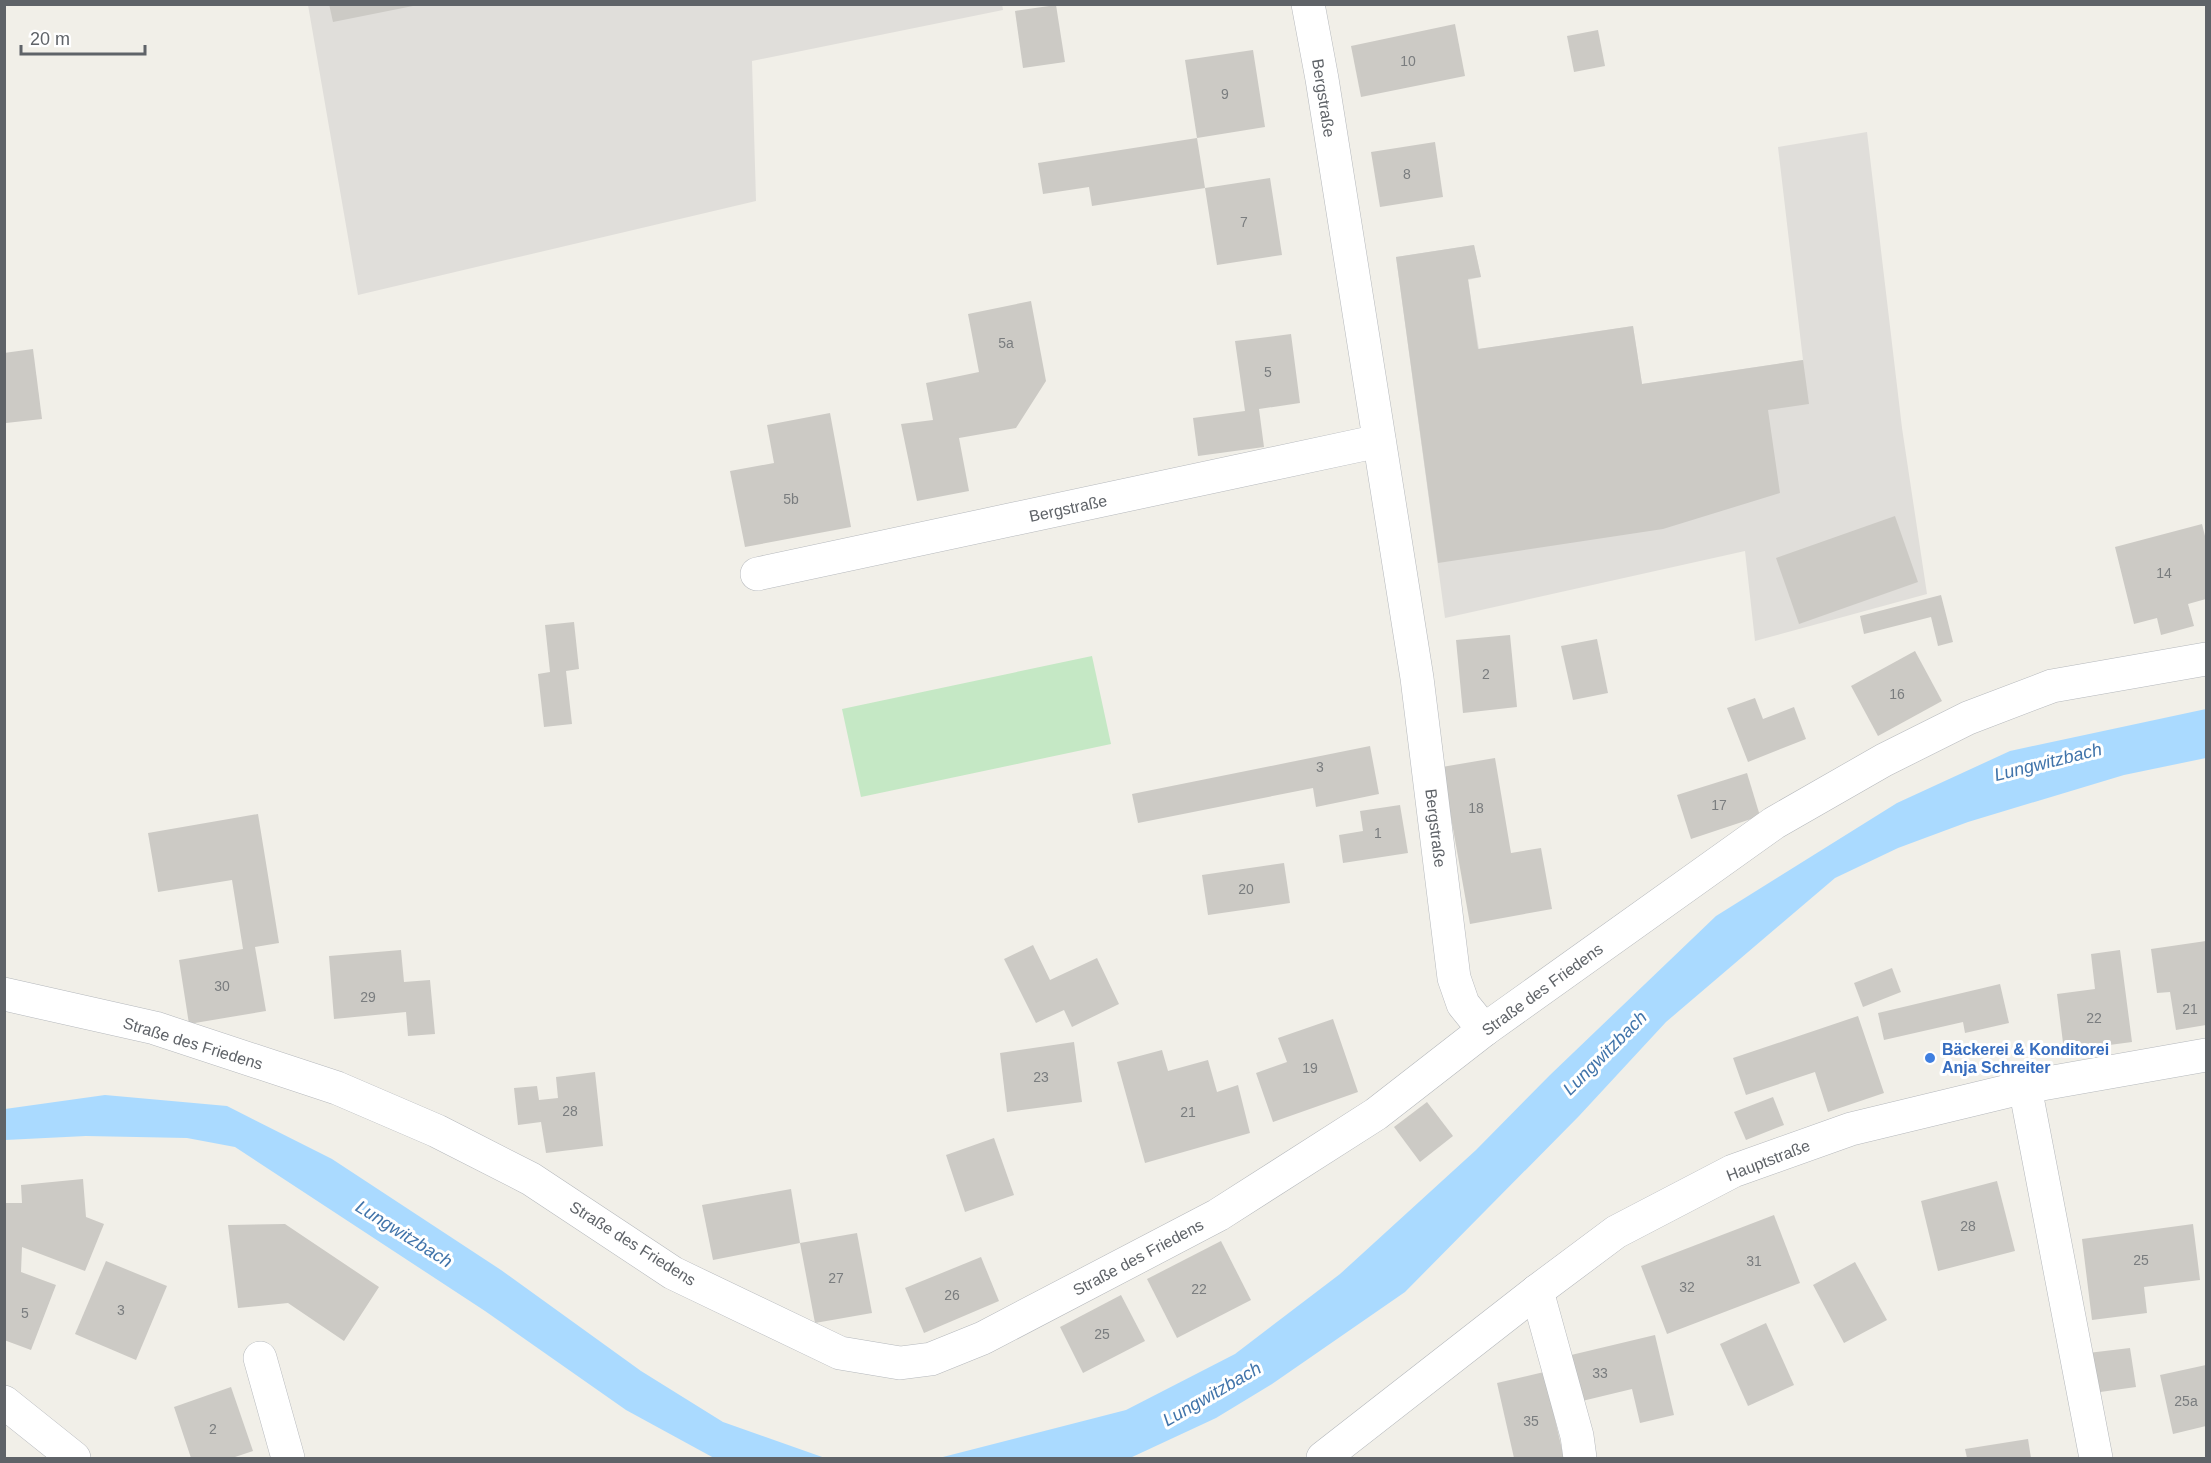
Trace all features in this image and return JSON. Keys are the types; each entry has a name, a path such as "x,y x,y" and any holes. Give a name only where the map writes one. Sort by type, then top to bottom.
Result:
{"street":[{"name":"Bergstraße","path":"1308,4 1322,79 1417,678 1454,978 1463,1004 1484,1030"},
{"name":"Bergstraße","path":"757,574 1379,441"},
{"name":"Straße des Friedens","path":"4,994 155,1028 337,1089 437,1131 531,1179 673,1273 840,1353 900,1363 931,1359 983,1338 1218,1215 1376,1114 1484,1030 1774,823 1884,760 1968,718 2052,686 2206,659"},
{"name":"Hauptstraße","path":"1323,1458 1616,1232 1733,1171 1851,1129 2025,1088 2206,1055"},
{"path":"2025,1088 2096,1458"},
{"path":"1537,1291 1577,1436 1580,1458"},
{"path":"260,1358 288,1458"},
{"path":"4,1402 74,1458"}],"shaded area":[{"path":"1002,4 1003,10 752,61 756,201 358,295 308,5"},
{"path":"1867,132 1902,428 1927,594 1755,641 1745,551 1445,618 1396,257 1474,245 1481,277 1468,280 1479,349 1633,326 1642,384 1803,360 1778,147"}],"green space":[{"path":"1092,656 1111,744 861,797 842,709"}],"water":[{"name":"Lungwitzbach","path":"2206,709 2206,758 2124,775 1968,822 1898,848 1835,878 1666,1022 1579,1116 1405,1292 1272,1384 1216,1418 1130,1458 939,1458 1126,1410 1235,1354 1340,1274 1476,1150 1550,1075 1716,916 1897,803 2010,751"},
{"name":"Lungwitzbach","path":"105,1095 227,1106 332,1159 501,1270 641,1371 723,1422 825,1458 714,1458 626,1410 485,1311 235,1147 187,1138 86,1136 5,1140 5,1109"}],"building":[{"path":"329,4 413,4 413,6 333,22"},
{"path":"1056,5 1065,62 1023,68 1015,11"},
{"path":"1455,24 1465,76 1361,97 1351,46"},
{"path":"1598,30 1605,66 1574,72 1567,36"},
{"path":"1253,50 1265,127 1197,138 1185,60"},
{"path":"1197,138 1205,188 1092,206 1089,187 1043,194 1038,163"},
{"path":"1435,142 1443,197 1380,207 1371,152"},
{"path":"1270,178 1282,255 1217,265 1205,188"},
{"path":"1474,245 1481,277 1468,279 1478,349 1633,326 1642,384 1803,360 1809,404 1768,410 1780,493 1663,529 1438,563 1396,257"},
{"path":"1031,301 1046,381 1016,428 959,438 969,491 917,501 901,424 933,420 926,383 979,372 968,314"},
{"path":"1291,334 1300,403 1259,409 1264,447 1198,456 1193,418 1245,411 1235,341"},
{"path":"33,349 42,419 6,423 4,353"},
{"path":"830,413 851,527 745,547 730,471 774,463 767,425"},
{"path":"1895,516 1918,582 1799,624 1776,558"},
{"path":"2202,524 2206,540 2206,599 2188,604 2194,626 2161,635 2157,618 2134,624 2115,547"},
{"path":"1941,595 1953,642 1938,646 1931,617 1864,634 1860,616"},
{"path":"574,622 579,669 566,671 572,724 544,727 538,674 550,672 545,625"},
{"path":"1510,635 1517,707 1463,713 1456,640"},
{"path":"1597,639 1608,693 1573,700 1561,646"},
{"path":"1915,651 1942,701 1878,736 1851,686"},
{"path":"1755,698 1763,719 1794,707 1806,739 1748,762 1727,708"},
{"path":"1370,746 1379,794 1316,807 1313,788 1138,823 1132,794"},
{"path":"1495,758 1511,853 1541,848 1552,909 1470,924 1442,767"},
{"path":"1747,773 1760,816 1691,839 1677,795"},
{"path":"1400,805 1408,853 1343,863 1339,835 1363,831 1360,811"},
{"path":"258,814 279,943 255,947 266,1011 189,1024 179,960 243,949 232,880 158,892 148,833"},
{"path":"1284,863 1290,903 1208,915 1202,875"},
{"path":"2206,941 2206,1025 2176,1030 2170,992 2157,993 2151,949"},
{"path":"1033,945 1050,980 1097,958 1119,1004 1072,1027 1064,1010 1036,1023 1004,959"},
{"path":"401,950 404,982 430,980 435,1034 408,1036 406,1012 334,1019 329,956"},
{"path":"2120,950 2132,1042 2064,1051 2057,994 2095,989 2091,954"},
{"path":"1892,968 1901,992 1863,1007 1854,983"},
{"path":"2000,984 2009,1023 1965,1033 1963,1022 1884,1040 1878,1013"},
{"path":"1858,1016 1884,1093 1828,1112 1815,1072 1746,1095 1733,1058"},
{"path":"1333,1019 1358,1092 1273,1122 1256,1073 1287,1062 1278,1038"},
{"path":"1074,1042 1082,1102 1007,1112 1000,1053"},
{"path":"1162,1050 1168,1071 1208,1060 1217,1092 1238,1085 1250,1133 1145,1163 1117,1062"},
{"path":"595,1072 603,1146 546,1153 541,1122 518,1125 514,1088 537,1086 539,1100 558,1098 556,1077"},
{"path":"1773,1097 1784,1125 1746,1140 1734,1112"},
{"path":"1427,1102 1453,1136 1420,1162 1394,1127"},
{"path":"994,1138 1014,1195 965,1212 946,1155"},
{"path":"83,1179 86,1217 104,1224 85,1271 22,1247 21,1272 56,1285 31,1350 4,1340 4,1203 22,1203 21,1185"},
{"path":"1997,1181 2015,1251 1938,1271 1921,1201"},
{"path":"791,1189 800,1243 713,1260 702,1205"},
{"path":"1774,1215 1800,1283 1667,1334 1641,1266"},
{"path":"285,1224 379,1287 344,1341 288,1303 238,1308 228,1225"},
{"path":"2193,1224 2200,1280 2144,1287 2147,1313 2092,1320 2082,1239"},
{"path":"857,1233 872,1313 815,1323 800,1243"},
{"path":"1221,1241 1251,1300 1177,1338 1147,1279"},
{"path":"981,1257 999,1301 924,1333 905,1288"},
{"path":"106,1261 167,1286 136,1360 75,1334"},
{"path":"1855,1262 1887,1320 1844,1343 1813,1285"},
{"path":"1121,1295 1145,1341 1083,1373 1060,1327"},
{"path":"1766,1323 1794,1385 1748,1406 1720,1344"},
{"path":"1655,1335 1674,1415 1640,1423 1632,1389 1578,1402 1567,1356"},
{"path":"2130,1348 2136,1387 2093,1393 2088,1353"},
{"path":"2206,1365 2206,1426 2173,1434 2160,1375"},
{"path":"1544,1372 1564,1458 1514,1458 1497,1383"},
{"path":"231,1387 253,1451 232,1458 191,1458 174,1407"},
{"path":"2028,1439 2031,1458 1967,1458 1965,1449"}],"place":[{"name":"Bäckerei & Konditorei Anja Schreiter","path":"1930,1058"}]}
